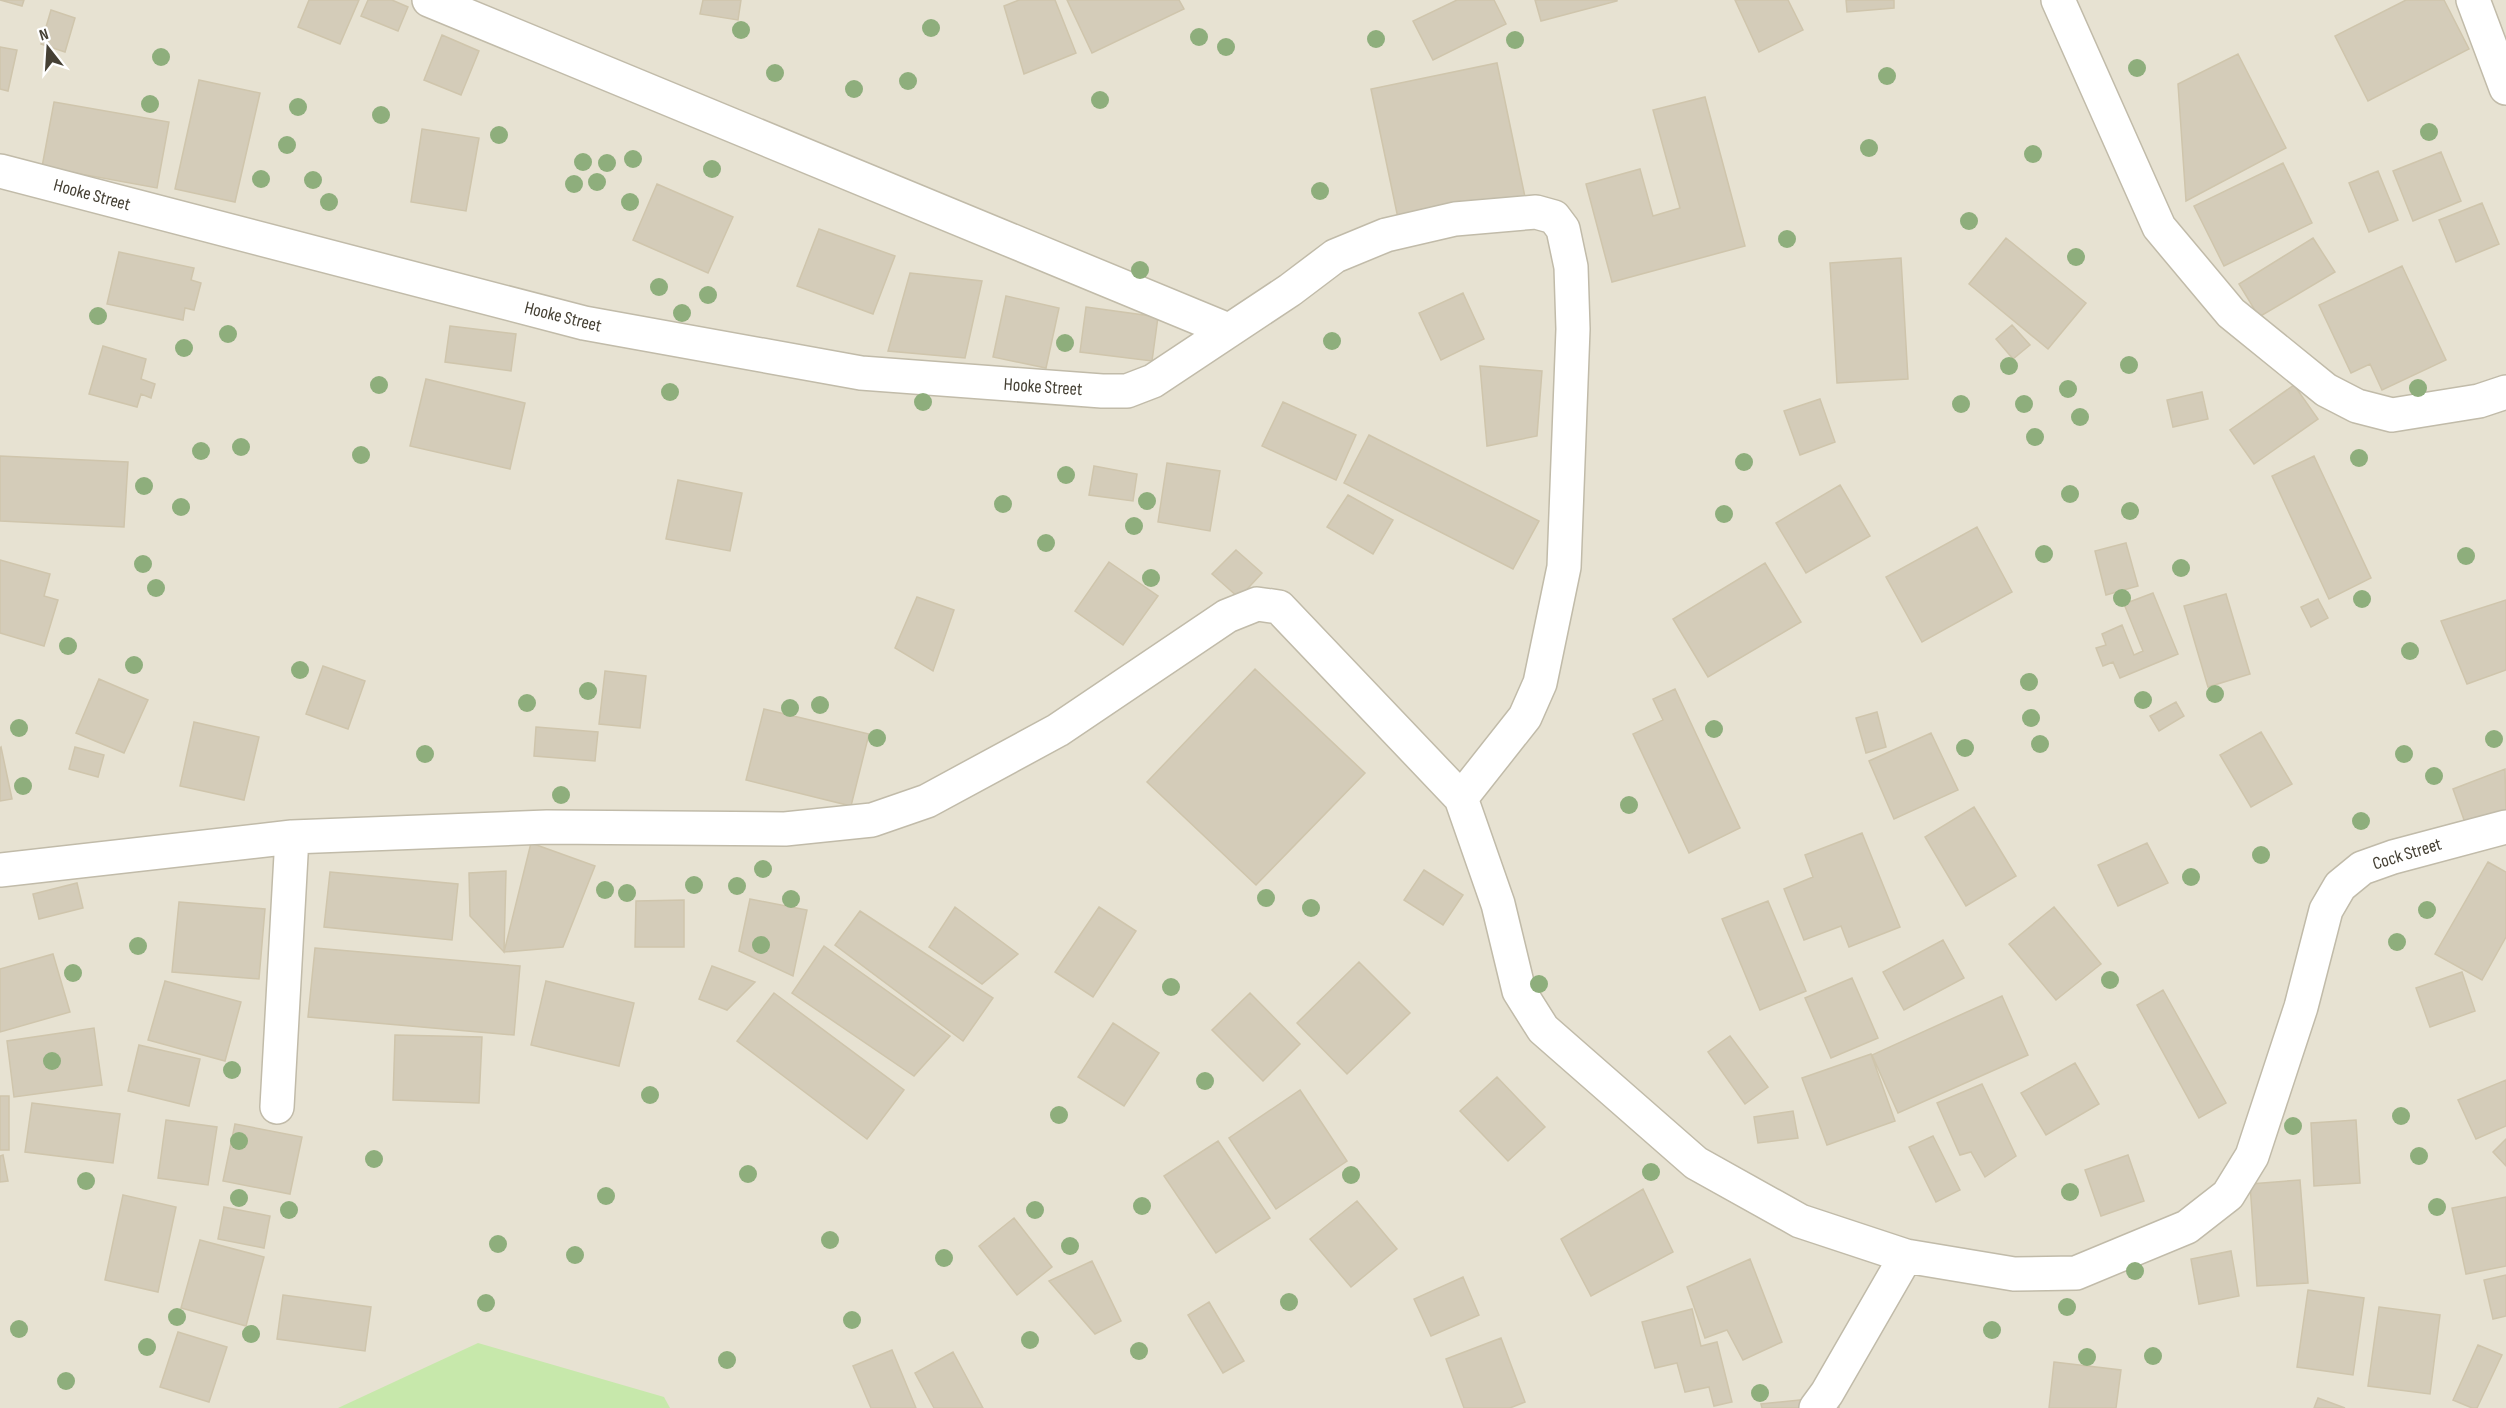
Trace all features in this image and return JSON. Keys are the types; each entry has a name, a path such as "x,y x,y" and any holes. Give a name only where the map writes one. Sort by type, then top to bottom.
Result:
{"street":[{"path":"429,0 1228,330"},
{"path":"2058,0 2159,227 2231,313 2326,390 2357,406 2392,415 2479,400 2506,392"},
{"path":"2473,0 2506,88"},
{"name":"Hooke Street","path":"0,171 584,323 861,373 1102,391 1127,390 1153,381 1335,256 1386,235 1455,219 1536,212 1554,216 1563,229 1571,267 1573,329 1564,567 1540,683 1526,717 1461,798"},
{"path":"0,870 292,837 547,827 785,829 872,820 927,801 996,765 1058,730 1227,616 1257,604 1279,607 1461,798"},
{"name":"Cock Street","path":"1461,798 1498,904 1520,991 1543,1029 1696,1163 1800,1221 1906,1256 2014,1274 2076,1273 2187,1227 2228,1195 2252,1156 2301,1007 2326,910 2340,886 2362,868 2418,848 2506,827"},
{"path":"277,1107 292,837"},
{"path":"1816,1408 1906,1256"}],"shaded area":[{"path":"0,0 2506,0 2506,1408 0,1408"}],"green space":[{"path":"478,1343 664,1397 670,1408 338,1408"}],"building":[{"path":"0,0 24,0 22,6"},
{"path":"309,0 359,0 340,44 298,27"},
{"path":"368,0 392,0 408,7 398,31 361,16"},
{"path":"703,0 741,0 738,20 700,14"},
{"path":"1019,0 1055,0 1076,53 1024,74 1004,6"},
{"path":"1067,0 1179,0 1184,9 1092,53"},
{"path":"1457,0 1494,0 1506,24 1433,60 1413,21"},
{"path":"1535,0 1617,0 1617,1 1541,21"},
{"path":"1735,0 1788,0 1803,30 1759,52"},
{"path":"1846,0 1894,0 1894,8 1847,12"},
{"path":"2406,0 2444,0 2469,49 2368,101 2335,36"},
{"path":"51,10 75,18 65,52 41,44"},
{"path":"442,35 479,51 461,95 424,80"},
{"path":"0,47 17,50 8,91 0,89"},
{"path":"2238,54 2286,148 2186,201 2178,84"},
{"path":"1497,63 1525,197 1399,223 1371,89"},
{"path":"199,80 260,93 235,202 175,189"},
{"path":"1705,97 1745,246 1612,282 1586,184 1640,169 1653,216 1680,208 1653,110"},
{"path":"54,102 169,122 157,188 42,167"},
{"path":"422,129 479,138 466,211 411,202"},
{"path":"2441,152 2461,201 2413,221 2393,171"},
{"path":"2283,163 2312,223 2224,266 2194,206"},
{"path":"2378,171 2398,220 2369,232 2349,183"},
{"path":"657,184 733,217 708,273 633,240"},
{"path":"2482,203 2499,244 2456,262 2439,220"},
{"path":"819,229 895,256 873,314 797,286"},
{"path":"2006,238 2086,303 2048,349 1969,284"},
{"path":"2313,238 2335,272 2259,317 2239,284"},
{"path":"119,252 194,268 191,280 201,283 194,310 185,308 183,320 107,304"},
{"path":"1901,258 1908,379 1837,383 1830,263"},
{"path":"2402,266 2446,360 2382,390 2370,364 2351,373 2319,305"},
{"path":"910,273 982,281 965,358 888,351"},
{"path":"1463,293 1484,339 1441,360 1419,313"},
{"path":"1006,296 1059,308 1046,368 993,357"},
{"path":"1086,307 1158,317 1152,361 1080,352"},
{"path":"2012,325 2030,345 2013,359 1996,339"},
{"path":"450,326 516,334 511,371 445,362"},
{"path":"103,346 146,359 141,379 155,384 151,398 141,394 137,407 89,394"},
{"path":"1480,366 1542,371 1537,436 1487,446"},
{"path":"426,379 525,403 510,469 410,446"},
{"path":"2294,385 2318,419 2254,464 2230,430"},
{"path":"2202,392 2208,419 2173,427 2167,400"},
{"path":"1820,399 1835,442 1800,455 1784,411"},
{"path":"1283,402 1356,435 1336,480 1262,446"},
{"path":"1369,435 1539,521 1513,569 1344,483"},
{"path":"0,456 128,462 124,527 0,521"},
{"path":"2314,456 2371,578 2329,599 2272,476"},
{"path":"1167,463 1220,471 1210,531 1158,522"},
{"path":"1094,466 1137,474 1133,501 1089,495"},
{"path":"678,480 742,493 730,551 666,539"},
{"path":"1840,485 1870,536 1806,573 1776,523"},
{"path":"1348,495 1393,520 1373,554 1327,527"},
{"path":"1977,527 2012,592 1922,642 1886,577"},
{"path":"2126,543 2138,586 2106,595 2095,551"},
{"path":"1236,550 1262,573 1239,598 1212,574"},
{"path":"0,560 50,574 44,596 58,600 44,646 0,633"},
{"path":"1109,562 1158,596 1123,645 1075,611"},
{"path":"1765,563 1801,622 1708,677 1673,619"},
{"path":"2153,593 2178,654 2120,678 2113,662 2103,666 2096,648 2106,645 2102,634 2122,625 2134,655 2143,651 2124,604"},
{"path":"2226,594 2250,674 2208,687 2184,606"},
{"path":"917,597 954,610 933,671 895,648"},
{"path":"2318,599 2328,618 2311,627 2301,607"},
{"path":"2506,600 2506,670 2467,684 2441,621"},
{"path":"323,666 365,681 348,729 306,714"},
{"path":"1255,669 1365,773 1256,885 1147,782"},
{"path":"605,671 646,676 640,728 599,724"},
{"path":"99,679 148,700 124,753 76,733"},
{"path":"1675,689 1740,828 1689,853 1633,734 1663,720 1653,699"},
{"path":"2176,702 2184,716 2159,731 2150,716"},
{"path":"764,709 869,734 851,806 746,780"},
{"path":"1877,712 1886,747 1866,753 1856,718"},
{"path":"194,722 259,737 244,800 180,786"},
{"path":"536,727 598,732 595,761 534,756"},
{"path":"2261,732 2292,784 2251,807 2220,755"},
{"path":"1931,733 1958,790 1894,819 1869,761"},
{"path":"75,747 104,755 98,777 69,769"},
{"path":"0,748 12,799 0,801"},
{"path":"2505,769 2506,818 2468,831 2453,789"},
{"path":"1974,807 2016,876 1966,906 1925,837"},
{"path":"1862,833 1900,927 1849,947 1841,926 1804,940 1784,889 1813,877 1805,855"},
{"path":"531,843 595,866 563,947 504,952"},
{"path":"2147,843 2168,883 2118,906 2098,865"},
{"path":"2488,862 2506,872 2506,937 2482,980 2435,954"},
{"path":"1424,870 1463,895 1443,925 1404,900"},
{"path":"506,871 504,952 470,916 469,873"},
{"path":"330,872 458,884 452,940 324,927"},
{"path":"77,883 83,908 39,919 33,894"},
{"path":"750,899 807,910 793,976 739,951"},
{"path":"684,900 684,947 635,947 636,901"},
{"path":"1768,901 1806,991 1760,1010 1722,919"},
{"path":"179,902 265,909 259,979 172,972"},
{"path":"955,907 1018,954 982,984 929,947"},
{"path":"1099,907 1136,931 1093,997 1055,972"},
{"path":"2054,907 2101,964 2056,1000 2009,944"},
{"path":"860,911 993,998 963,1041 835,945"},
{"path":"1943,940 1964,978 1904,1010 1883,972"},
{"path":"824,946 950,1036 914,1076 792,993"},
{"path":"315,948 520,966 514,1035 308,1017"},
{"path":"53,954 70,1012 0,1032 0,969"},
{"path":"1359,962 1410,1013 1347,1074 1297,1023"},
{"path":"712,966 755,982 727,1010 699,999"},
{"path":"2462,972 2475,1011 2430,1027 2416,988"},
{"path":"1852,978 1878,1038 1831,1058 1805,998"},
{"path":"165,981 241,1002 225,1061 148,1040"},
{"path":"546,981 634,1003 619,1066 531,1045"},
{"path":"2163,990 2226,1103 2199,1118 2137,1005"},
{"path":"774,993 904,1090 867,1139 737,1041"},
{"path":"1250,993 1300,1044 1263,1081 1212,1030"},
{"path":"2002,996 2028,1055 1898,1113 1872,1055"},
{"path":"1113,1023 1159,1053 1124,1106 1078,1077"},
{"path":"94,1028 102,1085 14,1097 7,1041"},
{"path":"395,1035 482,1037 479,1103 393,1100"},
{"path":"1730,1036 1768,1087 1745,1104 1708,1052"},
{"path":"139,1045 200,1059 189,1106 128,1091"},
{"path":"1871,1054 1895,1121 1827,1145 1802,1078"},
{"path":"2075,1063 2099,1104 2046,1135 2021,1093"},
{"path":"1497,1077 1545,1127 1508,1161 1460,1111"},
{"path":"2506,1080 2506,1126 2476,1139 2458,1100"},
{"path":"1982,1084 2016,1156 1985,1177 1971,1152 1960,1155 1937,1103"},
{"path":"1300,1090 1347,1161 1276,1209 1229,1138"},
{"path":"0,1096 9,1096 9,1150 0,1150"},
{"path":"32,1103 120,1114 113,1163 25,1152"},
{"path":"1793,1111 1798,1138 1758,1143 1754,1117"},
{"path":"166,1120 217,1127 208,1185 158,1178"},
{"path":"2356,1120 2360,1183 2314,1186 2311,1123"},
{"path":"235,1124 302,1137 290,1194 223,1181"},
{"path":"1933,1136 1960,1190 1936,1202 1909,1147"},
{"path":"2506,1139 2506,1166 2493,1152"},
{"path":"1218,1141 1270,1218 1216,1253 1164,1176"},
{"path":"3,1155 8,1181 0,1182 0,1156"},
{"path":"2128,1155 2144,1201 2101,1216 2085,1170"},
{"path":"2300,1180 2308,1283 2257,1286 2250,1184"},
{"path":"1643,1189 1673,1252 1591,1296 1561,1239"},
{"path":"123,1195 176,1207 158,1292 105,1280"},
{"path":"2506,1197 2506,1266 2466,1274 2452,1208"},
{"path":"1357,1201 1397,1249 1351,1287 1310,1239"},
{"path":"224,1207 270,1216 264,1248 218,1239"},
{"path":"1014,1218 1052,1267 1017,1295 979,1246"},
{"path":"200,1240 264,1257 246,1326 181,1308"},
{"path":"2231,1251 2239,1296 2199,1304 2191,1259"},
{"path":"1750,1259 1782,1342 1743,1360 1727,1330 1705,1338 1687,1287"},
{"path":"1092,1261 1121,1321 1095,1334 1049,1281"},
{"path":"2506,1275 2506,1316 2493,1319 2484,1280"},
{"path":"1463,1277 1479,1315 1431,1336 1414,1299"},
{"path":"2308,1290 2364,1298 2353,1375 2297,1367"},
{"path":"283,1295 371,1307 365,1351 277,1339"},
{"path":"1209,1302 1244,1361 1223,1373 1188,1315"},
{"path":"2379,1307 2440,1315 2430,1394 2368,1386"},
{"path":"1692,1309 1701,1346 1717,1342 1732,1402 1714,1406 1709,1387 1685,1392 1677,1363 1655,1368 1642,1322"},
{"path":"178,1332 227,1347 209,1402 160,1387"},
{"path":"1501,1338 1525,1402 1510,1408 1464,1408 1446,1359"},
{"path":"2478,1345 2502,1355 2477,1408 2472,1408 2453,1400"},
{"path":"892,1350 916,1408 871,1408 853,1366"},
{"path":"953,1352 983,1408 934,1408 915,1373"},
{"path":"2054,1362 2121,1370 2116,1408 2049,1408"},
{"path":"1838,1396 1839,1408 1762,1408 1761,1404"},
{"path":"2318,1398 2345,1408 2314,1408"}]}
